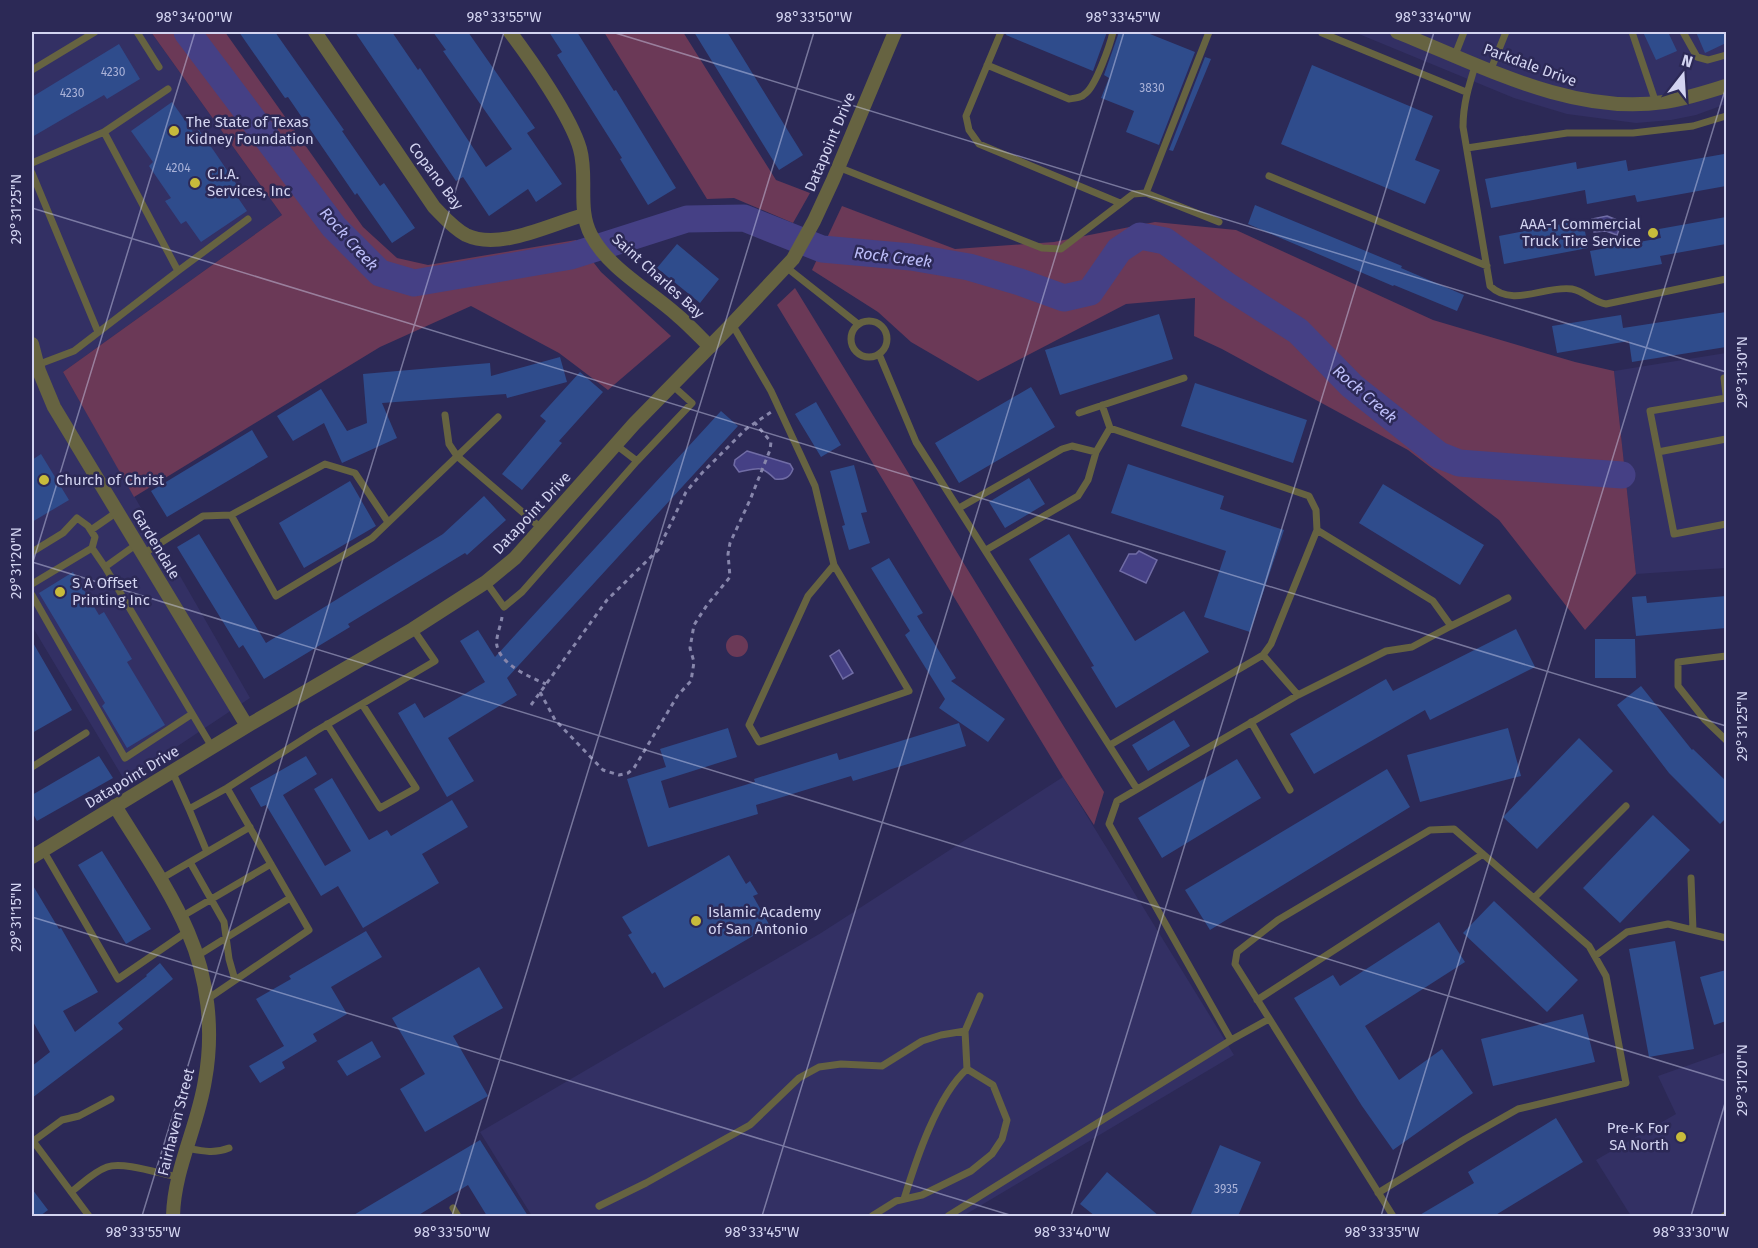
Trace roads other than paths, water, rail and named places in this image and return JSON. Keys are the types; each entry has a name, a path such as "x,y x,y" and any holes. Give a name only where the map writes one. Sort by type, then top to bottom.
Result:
{"street":[{"name":"Copano Bay","path":"315,32 434,207 463,233 480,239 507,239 584,215"},
{"name":"Saint Charles Bay","path":"510,32 576,136 583,163 584,215 592,237 616,266 678,315 710,347"},
{"name":"Datapoint Drive","path":"37,853 413,629 486,582 515,558 634,424 790,263 814,221 895,32"},
{"name":"Parkdale Drive","path":"1397,32 1540,89 1573,99 1605,103 1656,103 1689,98 1726,86"},
{"name":"Gardendale","path":"32,344 36,369 54,407 247,726"},
{"name":"Fairhaven Street","path":"115,806 188,931 197,956 206,1000 209,1051 206,1079 178,1177 173,1216"}],"lane":[{"path":"32,70 95,32"},
{"path":"137,32 159,67"},
{"path":"1001,32 966,116 969,129 979,144 1120,203"},
{"path":"987,65 1068,99 1078,98 1088,92 1113,32"},
{"path":"1146,193 1209,32"},
{"path":"1455,55 1464,32"},
{"path":"1491,69 1506,32"},
{"path":"1632,32 1656,103"},
{"path":"1683,32 1697,57 1708,60 1726,55"},
{"path":"1322,33 1466,92"},
{"path":"1476,63 1466,92 1463,110 1467,148 1491,286 1511,296 1570,289 1606,304 1726,279"},
{"path":"32,163 104,132 168,90"},
{"path":"1467,148 1567,133 1653,131 1693,126 1726,116"},
{"path":"104,132 178,271"},
{"path":"838,167 1042,248 1061,249 1133,194 1146,193 1219,222"},
{"path":"32,173 98,332"},
{"path":"1269,176 1487,266"},
{"path":"36,369 74,351 248,219"},
{"path":"790,263 858,324"},
{"path":"870,321 882,326 885,331 886,344 879,354 861,355 852,346 851,334 858,324 870,321"},
{"path":"732,324 778,407 815,486 834,566 909,691 759,742 749,725 808,596 834,566"},
{"path":"879,354 916,442 1137,789"},
{"path":"1078,413 1184,378"},
{"path":"1726,378 1724,378 1726,396 1650,411 1674,534 1726,524"},
{"path":"486,582 504,607 522,592 637,461 692,403 672,385"},
{"path":"1102,405 1110,429"},
{"path":"445,415 449,444 457,456 541,528"},
{"path":"231,515 276,596 372,538 498,417"},
{"path":"986,550 1078,496 1088,480 1095,452 1110,429"},
{"path":"1110,429 1309,496 1316,510 1317,530 1271,644 1263,655 1110,745"},
{"path":"1658,452 1726,440"},
{"path":"616,445 637,461"},
{"path":"959,508 1062,449 1072,446 1095,452"},
{"path":"105,567 176,533 203,516 231,515 325,464 355,473 388,522"},
{"path":"91,530 117,512"},
{"path":"32,552 63,533 77,518 91,530 95,537 92,548 32,584"},
{"path":"1317,530 1434,601 1451,626"},
{"path":"92,548 212,747"},
{"path":"32,595 125,758 192,714"},
{"path":"1231,1040 1109,824 1117,801 1298,695 1386,651 1412,647 1508,598"},
{"path":"189,809 435,661 413,629"},
{"path":"1263,655 1298,695"},
{"path":"1726,656 1678,662 1678,686 1705,720 1726,740"},
{"path":"327,724 380,808 416,788 362,704"},
{"path":"1251,722 1290,790"},
{"path":"32,767 86,733"},
{"path":"172,771 207,852"},
{"path":"206,1000 309,930 227,788"},
{"path":"1534,898 1626,806"},
{"path":"159,880 250,827"},
{"path":"1378,1193 1518,1109 1626,1083 1605,976 1589,946 1454,829 1430,830 1278,920 1237,952 1234,964 1378,1193 1393,1216"},
{"path":"37,853 118,979 188,931"},
{"path":"1257,1000 1483,854"},
{"path":"190,862 224,922 229,959 235,980"},
{"path":"181,917 271,864"},
{"path":"1691,878 1693,930"},
{"path":"197,956 290,898"},
{"path":"1595,957 1627,932 1668,924 1726,938"},
{"path":"967,1069 965,1031 980,996"},
{"path":"948,1216 1231,1040 1269,1019"},
{"path":"599,1206 646,1183 750,1125 799,1078 819,1067 841,1064 882,1066 922,1041 965,1031"},
{"path":"872,1216 896,1201 922,1195 971,1171 992,1154 1002,1139 1007,1120 993,1085 967,1069"},
{"path":"904,1199 913,1169 938,1112 956,1078 967,1069"},
{"path":"88,1216 32,1142 62,1120 94,1110 111,1099"},
{"path":"186,1148 208,1152 221,1152 229,1149"},
{"path":"71,1192 98,1171 109,1166 178,1177"},
{"path":"453,1208 458,1216"}],"waterway":[{"name":"Rock Creek","path":"187,32 334,227 380,273 414,283 571,256 687,219 744,218 822,249 911,257 969,267 1064,298 1090,292 1119,250 1140,236 1165,241 1229,287 1298,331 1352,386 1439,455 1459,463 1622,475"}],"place":[{"name":"The State of Texas Kidney Foundation","path":"174,131"},
{"name":"C.I.A. Services, Inc","path":"195,183"},
{"name":"AAA-1 Commercial Truck Tire Service","path":"1653,233"},
{"name":"Church of Christ","path":"44,480"},
{"name":"S A Offset Printing Inc","path":"60,592"},
{"name":"Islamic Academy of San Antonio","path":"696,921"},
{"name":"Pre-K For SA North","path":"1681,1137"}]}
